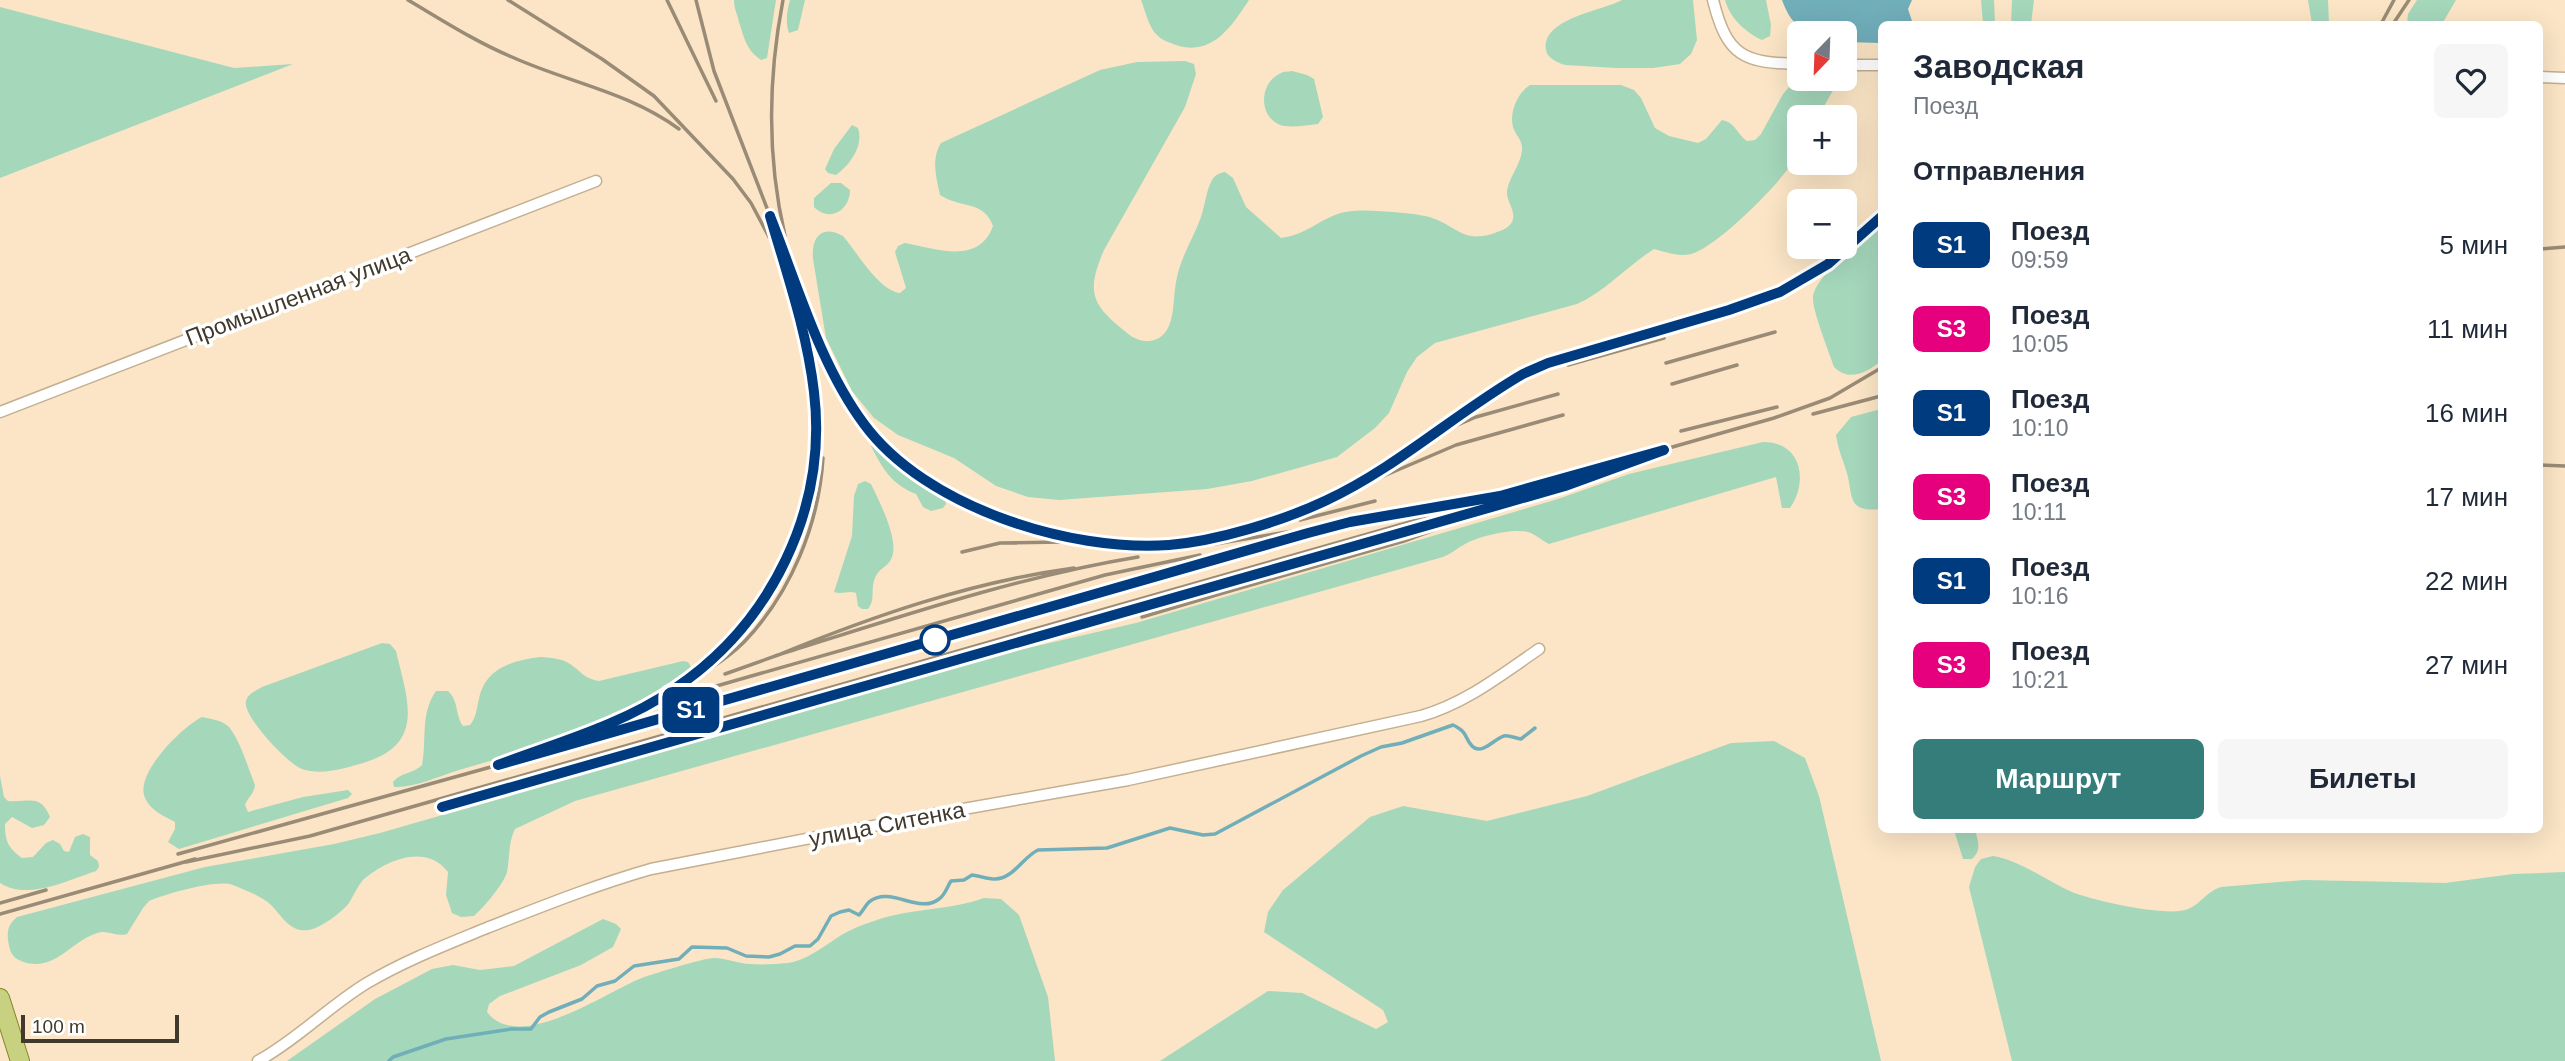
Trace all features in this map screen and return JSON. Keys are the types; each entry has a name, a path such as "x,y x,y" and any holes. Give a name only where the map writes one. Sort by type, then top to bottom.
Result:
{"main road":[{"path":"0,998 20,1061"}],"street":[{"path":"1713,0 1720,30 1731,45 1747,58 1767,63 1787,64"},
{"path":"1857,65 1878,65"},
{"path":"2543,77 2565,78"},
{"name":"Промышленная улица","path":"0,412 596,181"},
{"name":"улица Ситенка","path":"258,1061 295,1038 347,996 388,971 431,951 605,883 651,869 1128,780 1421,716 1471,696 1539,649"}],"green space":[{"path":"734,0 776,0 767,58 761,60 749,48"},
{"path":"790,0 805,0 798,30 789,33 787,16"},
{"path":"1141,0 1249,0 1220,37 1200,47 1189,48 1166,41 1154,32"},
{"path":"1622,0 1693,0 1697,40 1691,54 1680,64 1653,68 1616,68 1565,65 1553,60 1548,54 1546,42 1557,26"},
{"path":"1725,0 1766,0 1771,25 1770,36 1762,40 1744,29 1730,13"},
{"path":"1981,0 1994,0 1995,21 1983,21"},
{"path":"2012,0 2034,0 2031,21 2011,21"},
{"path":"2308,0 2328,0 2329,21 2312,21"},
{"path":"2417,0 2456,0 2444,21 2407,21 2408,14"},
{"path":"0,7 234,68 293,64 0,178"},
{"path":"1185,61 1194,64 1196,74 1185,107 1104,250 1095,277 1095,296 1105,313 1128,334 1144,341 1159,338 1169,326 1180,265 1201,217 1210,184 1214,177 1221,173 1225,172 1233,178 1246,207 1281,238 1303,232 1328,218 1350,211 1425,216 1468,235 1487,235 1507,228 1512,222 1507,191 1522,147 1513,127 1512,115 1518,97 1530,85 1621,85 1634,90 1641,98 1655,128 1669,136 1698,143 1706,139 1722,120 1733,126 1747,141 1755,140 1787,89 1833,91 1825,105 1787,105 1787,169 1751,209 1717,239 1686,255 1654,249 1588,299 1577,304 1435,343 1417,357 1407,372 1389,413 1375,428 1337,457 1252,481 1207,489 1059,500 1028,497 996,486 954,458 898,435 874,418 852,391 826,338 813,259 814,245 823,232 843,236 876,278 900,293 906,288 895,252 898,246 905,243 943,251 967,250 978,246 987,238 993,226 978,208 940,195 935,162 941,143 1100,70 1137,62"},
{"path":"1292,71 1314,79 1323,117 1318,124 1282,125 1267,113 1264,98 1269,83 1281,73"},
{"path":"852,125 858,128 859,135 854,154 836,175 828,173 825,169 834,149"},
{"path":"831,183 841,183 850,190 849,197 838,212 826,214 814,207 814,198"},
{"path":"1878,227 1878,363 1858,374 1846,374 1834,367 1816,313 1813,299 1815,290 1842,259 1857,259 1857,245"},
{"path":"1878,410 1878,509 1862,508 1851,496 1836,435 1851,417"},
{"path":"1763,442 1786,448 1798,464 1799,486 1790,508 1782,508 1776,477 1549,544 1525,531 1492,534 1467,543 1443,557 575,801 515,829 505,877 493,896 474,916 461,917 452,913 446,895 448,872 429,858 418,857 394,861 372,873 363,880 341,911 325,923 309,930 292,926 271,905 253,894 233,885 216,884 179,891 149,901 127,934 101,932 91,935 48,962 27,963 15,958 10,949 8,930 17,917 205,867 380,833 985,658 1136,623 1558,499 1629,474"},
{"path":"875,443 914,480 944,498 946,504 943,508 931,511 923,507 916,494 894,481 871,446"},
{"path":"865,481 871,484 883,510 891,530 893,549 891,560 875,578 868,609 862,609 858,606 856,593 834,592 852,536 854,496 858,484"},
{"path":"382,643 390,644 396,651 408,717 405,731 398,743 385,754 334,770 318,772 302,769 277,749 251,717 247,698 262,687"},
{"path":"541,657 563,661 599,681 683,661 688,662 691,667 672,685 646,701 581,730 425,782 394,787 393,782 396,779 422,765 426,718 436,691 448,691 454,699 463,726 470,725 482,688 494,673 511,663"},
{"path":"202,717 226,725 237,740 255,785 245,805 248,812 303,797 348,790 352,794 348,798 179,849 168,842 175,829 175,822 151,806 145,798 143,788 146,777 162,752 183,730"},
{"path":"1774,741 1805,758 1819,796 1881,1061 1160,1061 1268,991 1302,993 1376,1029 1388,1022 1383,1010 1264,932 1268,912 1283,890 1370,817 1403,806 1487,821 1587,796 1731,743"},
{"path":"0,776 4,797 8,801 38,802 50,817 44,825 32,828 12,817 5,824 5,830 8,844 13,851 22,858 33,857 46,843 53,840 60,844 64,851 69,852 75,837 83,834 90,837 90,855 98,861 99,867 96,871 35,889 11,888 0,883"},
{"path":"1955,833 1976,833 1978,849 1975,856 1972,859 1963,859"},
{"path":"1993,856 2014,862 2082,896 2129,907 2162,911 2190,908 2221,887 2304,880 2445,883 2513,874 2565,872 2565,1061 2012,1061 1969,887 1975,867 1981,859"},
{"path":"984,898 1001,899 1019,915 1048,997 1055,1061 287,1061 375,999 432,969 453,965 480,970 514,966 603,919 621,929 613,947 581,965 500,996 489,1004 487,1012 501,1023 519,1026 539,1024 582,1008 652,974 714,958 755,964 796,961 848,931 870,922"}],"water":[{"path":"1782,0 1912,0 1908,9 1912,21 1878,21 1878,43 1857,42 1857,21 1793,20"}],"waterway":[{"path":"389,1061 393,1057 446,1039 511,1029 531,1029 540,1017 582,999 597,986 615,981 634,966 679,959 692,947 727,948 746,956 769,957 795,946 810,946 818,939 831,916 840,912 849,910 859,915 869,902 886,897 922,904 931,903 941,897 951,881 964,880 972,875 1001,878 1013,872 1038,850 1107,848 1170,828 1203,835 1215,834 1361,756 1381,747 1402,743 1453,725 1464,733 1476,749 1488,746 1504,736 1521,739 1535,728"}],"railway":[{"path":"408,0 499,51 640,106 679,129"},
{"path":"508,0 602,59 654,96 733,179 751,203 769,237"},
{"path":"667,0 716,101"},
{"path":"696,0 714,71 770,216"},
{"path":"783,0 774,59 772,118 775,177 785,236"},
{"path":"2383,21 2394,0"},
{"path":"2395,21 2409,0"},
{"path":"823,458 816,508 809,532 789,580 776,602 761,623 728,656 673,690 723,650 747,624 784,564 798,532 808,498 816,428 814,392 801,325 770,216 823,352 865,425 885,447 916,472 957,498 992,514 1027,527 1064,536 1101,542 1177,546 1215,544 1424,509"},
{"path":"1568,365 1664,338 1561,359 1729,310 1780,291 1828,264 1878,220"},
{"path":"2543,249 2565,247"},
{"path":"1666,363 1775,332"},
{"path":"1558,394 1476,417 1425,439 1523,374 1561,359"},
{"path":"1672,384 1737,365"},
{"path":"186,862 310,836 1774,418 1830,398 1878,370"},
{"path":"1813,414 1878,397"},
{"path":"1681,431 1777,407"},
{"path":"1372,475 1330,499 1456,445 1563,415"},
{"path":"1379,470 1425,439"},
{"path":"2543,465 2565,466"},
{"path":"1242,531 1236,532 1294,514 1330,499"},
{"path":"1300,520 1375,501"},
{"path":"1223,593 1404,541 1493,508"},
{"path":"962,552 1000,543 1063,542"},
{"path":"673,690 601,726 498,765 1272,543"},
{"path":"713,687 1105,575 1200,555"},
{"path":"1074,568 960,591 886,614 778,655 1002,587 1138,557"},
{"path":"1142,617 1223,593 1143,607"},
{"path":"725,674 778,655"},
{"path":"178,854 498,765"},
{"path":"0,914 195,859"},
{"path":"0,903 46,890"}],"train":[{"name":"S1","path":"442,807 1565,486 1664,450 1500,496 1350,522 1308,533 498,765 601,726 673,690 722,652 737,635 752,617 787,559 796,539 808,495 816,415 807,352 770,216 834,374 865,426 884,447 944,491 1015,523 1068,537 1150,546 1207,539 1313,507 1372,475 1523,374 1548,363 1756,302 1780,292 1828,264 1878,220"}]}
